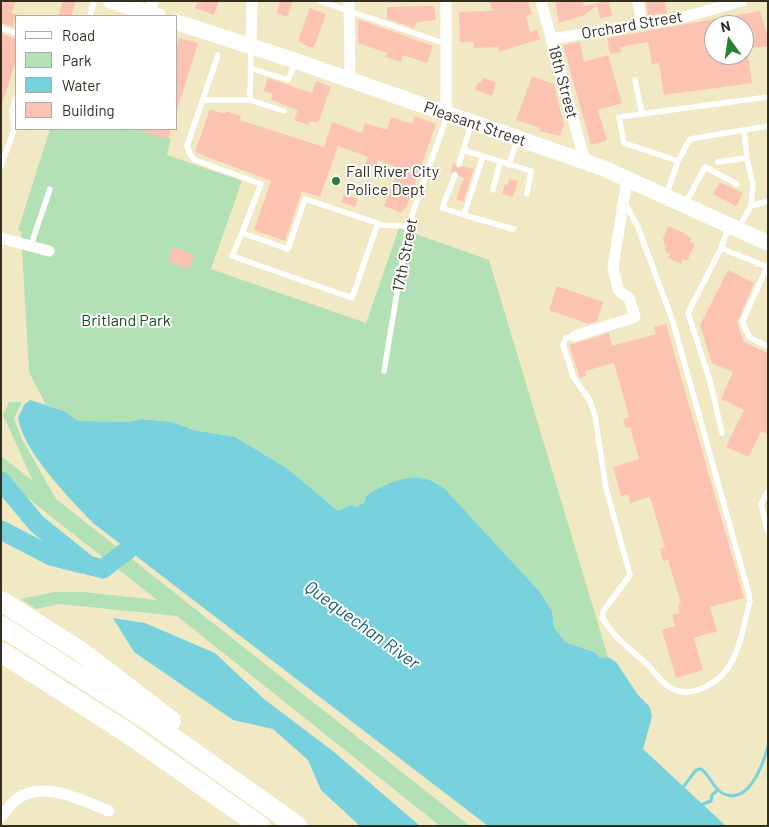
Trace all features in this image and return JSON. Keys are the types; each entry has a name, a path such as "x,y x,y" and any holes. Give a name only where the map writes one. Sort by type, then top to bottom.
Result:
{"highway":[{"path":"1,601 108,672 181,730 266,803"},
{"path":"4,628 145,718 297,826"},
{"path":"1,652 126,732 260,826"}],"main road":[{"path":"118,4 153,12"},
{"name":"Pleasant Street","path":"178,23 295,61 584,162 686,204 768,243"}],"street":[{"path":"251,46 252,1"},
{"path":"446,1 447,114"},
{"name":"18th Street","path":"541,1 584,162"},
{"path":"638,1 642,24"},
{"name":"Orchard Street","path":"551,39 681,18 742,1"},
{"path":"350,6 350,80"},
{"path":"575,336 635,317 629,298 618,290 613,266 622,199 627,179"},
{"path":"1,238 49,251"},
{"path":"1,817 17,799 42,791 73,798 109,811"}],"lane":[{"path":"90,15 94,1"},
{"path":"320,1 350,6 446,44"},
{"path":"1,28 15,33"},
{"path":"250,100 251,46"},
{"path":"218,55 187,146 195,160 261,184 232,256 352,298 378,223"},
{"path":"250,68 288,80 295,61"},
{"path":"635,80 642,114"},
{"path":"678,161 624,143 619,117 768,97"},
{"path":"203,100 250,100 284,111"},
{"path":"1,166 14,130 12,111 15,101"},
{"name":"17th Street","path":"384,371 408,226 447,114"},
{"path":"459,164 472,123"},
{"path":"666,196 678,161 690,139 768,126"},
{"path":"722,433 710,381 688,313 721,248 750,206 753,185 747,158 744,130"},
{"path":"509,165 517,139"},
{"path":"463,150 531,171 527,194"},
{"path":"464,216 483,156"},
{"path":"718,162 747,158"},
{"path":"493,190 500,162"},
{"path":"686,204 705,167 736,184"},
{"path":"455,175 442,208 513,229"},
{"path":"30,245 50,189"},
{"path":"242,233 288,249 305,199 378,223 408,226"},
{"path":"575,336 566,338 563,345 573,376 590,401 595,416 606,488 630,575 604,610 602,617 615,636 670,688 681,692 705,688 729,668 734,659 750,602 749,594 673,322 638,227 622,199"},
{"path":"750,206 768,201"},
{"path":"721,248 767,269 742,322 750,338 768,346"},
{"path":"768,491 761,504 768,532"}],"green space":[{"name":"Britland Park","path":"50,130 140,130 171,139 167,155 242,181 211,269 366,323 399,228 489,260 608,657 600,658 594,652 565,642 554,627 552,611 540,592 445,489 434,481 365,502 357,507 351,505 338,511 288,469 235,437 193,430 172,422 142,419 129,422 78,421 64,411 46,405 29,372 21,231 18,230"},
{"path":"9,402 22,402 14,418 22,439 56,499 470,826 440,826 177,616 60,604 36,609 21,599 54,592 83,592 157,600 1,477 1,456 33,481 3,415"}],"water":[{"path":"30,400 64,411 78,421 129,422 142,419 172,422 193,430 235,437 288,469 338,511 351,505 357,507 365,502 366,496 395,481 415,478 425,479 445,489 540,592 552,611 554,627 565,642 594,652 600,658 608,657 616,662 638,695 650,707 652,717 643,749 726,826 488,826 93,523 49,474 29,445 18,418 24,405"},
{"path":"113,618 145,623 215,653 264,699 334,752 420,826 360,826 321,790 308,760 273,729 233,720 134,652"}],"building":[{"path":"1,1 15,1 12,13 17,14 15,15 13,27 1,23"},
{"path":"63,1 76,1 71,15 58,15"},
{"path":"198,1 219,1 214,15 195,8"},
{"path":"280,1 293,1 287,17 276,13"},
{"path":"489,1 528,1 532,14 526,16 530,32 537,30 540,39 499,52 498,47 474,48 474,42 460,42 459,12 492,11"},
{"path":"555,1 583,1 584,6 609,1 612,16 600,18 597,5 585,15 559,23"},
{"path":"646,1 665,1 667,13 648,16"},
{"path":"434,6 436,20 417,22 414,28 387,19 387,7"},
{"path":"310,8 326,14 314,47 308,47 298,40"},
{"path":"760,11 768,37 768,46 754,48 754,15 737,15"},
{"path":"358,19 433,46 427,63 403,55 401,62 385,57 387,53 358,43"},
{"path":"704,21 704,65 749,65 752,83 664,95 659,63 652,64 648,42 620,47 621,52 610,54 607,38"},
{"path":"1,33 15,39 15,63 3,102 1,102"},
{"path":"179,38 198,43 178,107"},
{"path":"580,42 584,62 608,55 622,103 598,110 607,140 591,145 563,45"},
{"path":"532,76 554,84 564,125 560,136 539,131 540,128 516,120"},
{"path":"268,78 312,93 316,81 331,87 318,123 310,121 308,125 294,120 298,110 271,100 273,94 263,91"},
{"path":"483,78 496,82 492,96 475,90 478,82 481,83"},
{"path":"210,109 225,114 226,111 241,116 240,120 324,147 332,122 362,133 365,123 387,130 391,117 412,124 415,116 436,124 406,209 404,208 402,213 384,206 397,172 395,171 396,167 378,160 376,168 365,164 368,157 338,146 320,197 302,191 285,241 254,230 271,181 195,152"},
{"path":"141,130 171,130 168,139"},
{"path":"454,162 457,168 463,166 474,169 463,202 456,199 464,178 459,176 456,171 450,173"},
{"path":"509,179 518,181 513,197 502,194 505,184 508,185"},
{"path":"720,182 743,193 736,206 713,194"},
{"path":"344,194 358,199 355,207 341,202"},
{"path":"668,226 686,234 691,239 690,242 695,244 687,261 683,259 681,264 668,258 670,254 666,252 663,239"},
{"path":"173,247 194,255 189,269 168,261"},
{"path":"728,270 754,283 737,323 744,342 768,353 768,434 761,431 749,457 726,447 744,410 721,399 733,372 712,363 700,325"},
{"path":"557,286 603,302 597,321 588,324 549,310"},
{"path":"666,324 744,598 710,607 717,631 694,638 703,670 676,678 662,630 675,626 672,615 680,613 678,604 681,603 668,560 663,561 660,549 665,548 650,497 630,503 628,494 621,496 613,467 639,459 630,427 626,428 623,419 629,417 614,363 585,371 586,376 580,378 569,345 609,333 612,346 656,334 654,327"}],"waterway":[{"name":"Quequechan River","path":"1,481 37,524 88,565 103,569 138,542 151,545"},
{"name":"Quequechan River","path":"1,530 51,556 82,564"},
{"path":"684,786 696,770 701,769 722,793 731,796 739,794 753,782 768,746"},
{"path":"703,804 711,801 712,795 718,790"}],"place":[{"name":"Fall River City Police Dept","path":"336,181"}]}
